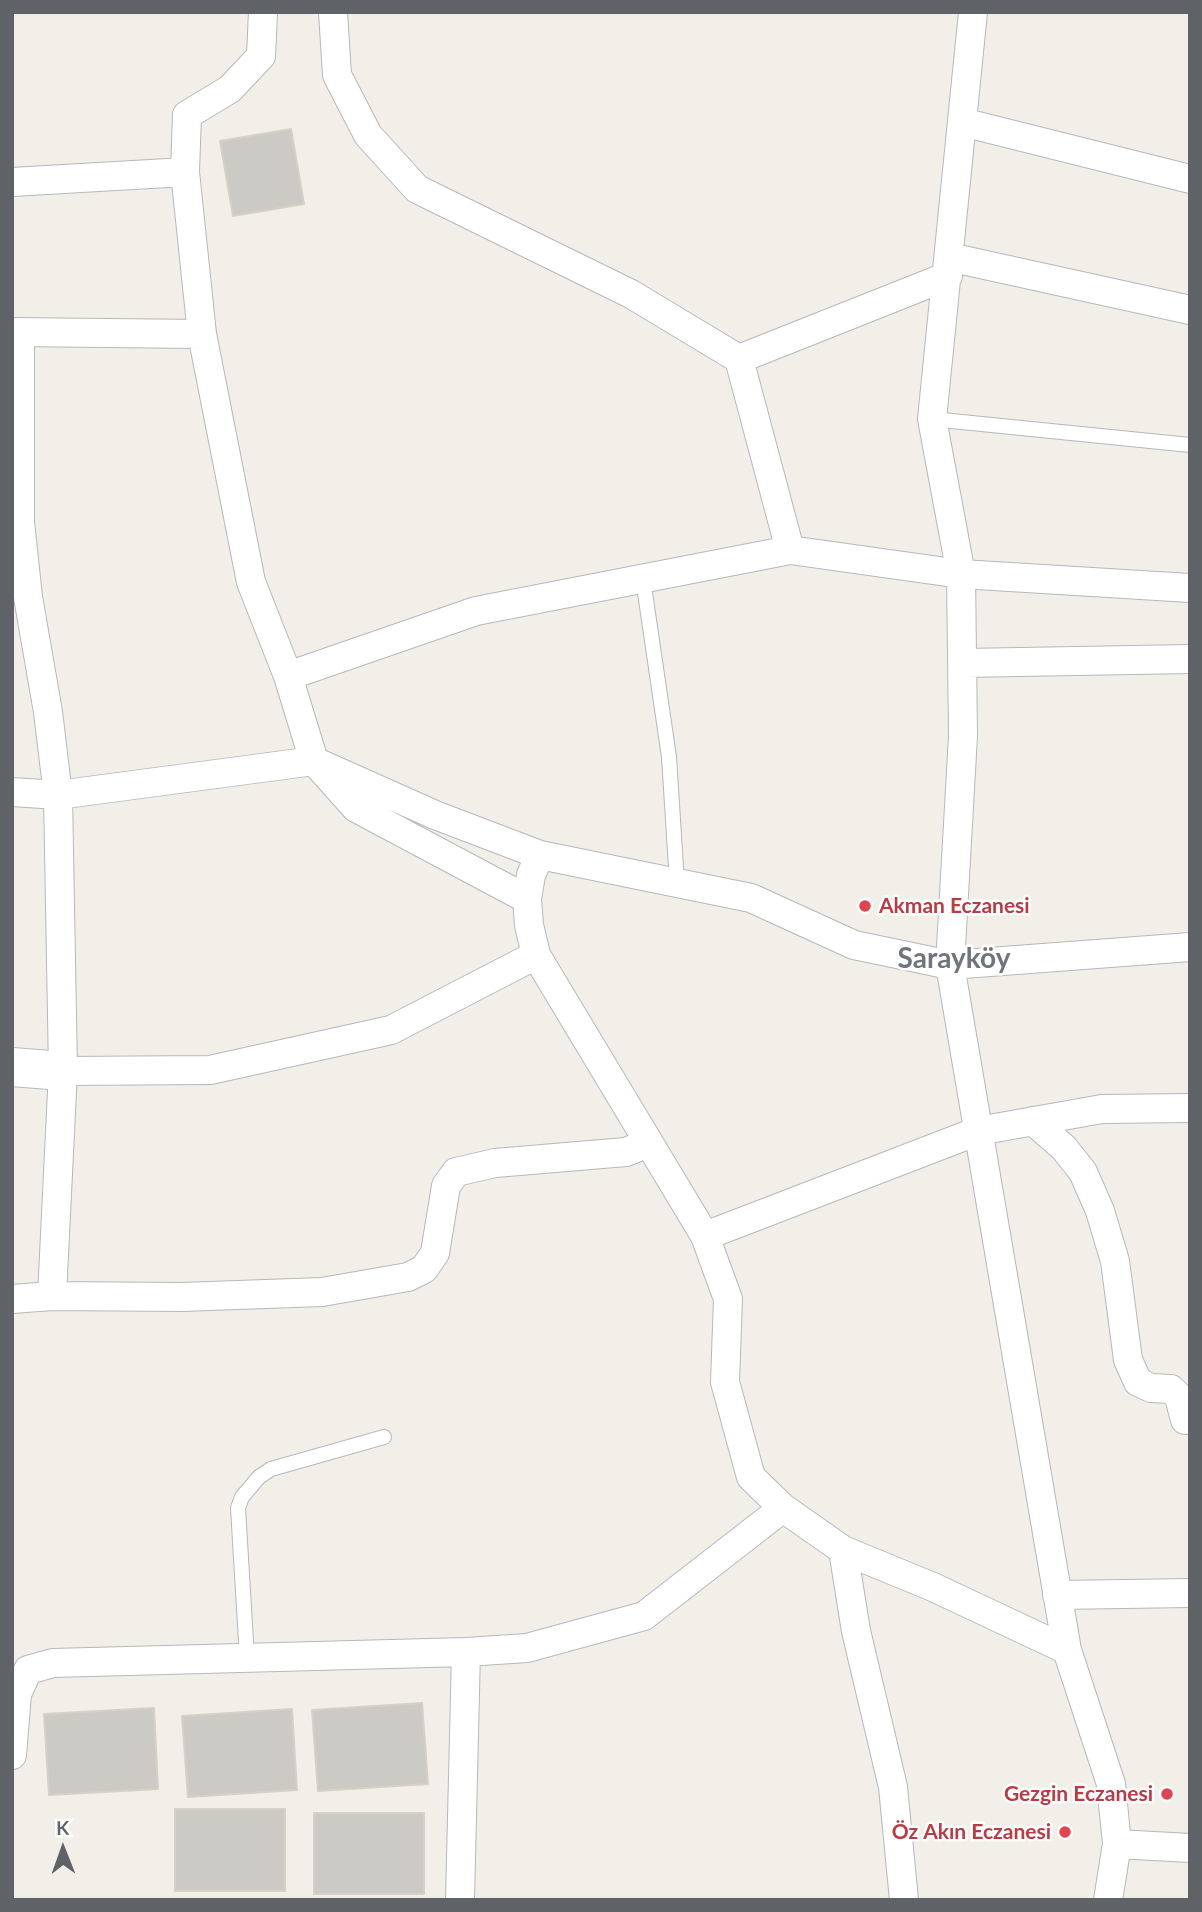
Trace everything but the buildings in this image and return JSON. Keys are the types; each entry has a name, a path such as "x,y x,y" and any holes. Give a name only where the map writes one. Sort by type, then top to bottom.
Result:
{"street":[{"path":"263,12 261,56 230,89 187,115 185,172 202,334 251,582 288,677 314,761 356,808 527,900"},
{"path":"333,12 337,75 368,135 417,189 631,294 739,359 790,550"},
{"path":"973,12 932,419 961,574 963,736 950,965 1067,1650 1111,1784 1117,1844 1108,1900"},
{"path":"962,122 1190,180"},
{"path":"12,182 185,172"},
{"path":"739,359 948,267 1190,310"},
{"path":"52,1296 64,1071 58,795 48,712 28,597 20,522 16,477 16,332 202,334"},
{"path":"288,677 476,611 790,550 961,574 1190,588"},
{"path":"962,663 1190,659"},
{"path":"12,792 58,795 314,761 435,815 540,855 751,898 854,946 950,965 1190,947"},
{"path":"540,855 531,875 527,900 536,955 705,1236 728,1299 725,1382 751,1477 783,1508 843,1550 933,1587 1067,1650"},
{"path":"12,1067 64,1071 210,1070 391,1030 536,955"},
{"path":"705,1236 978,1130 1102,1109 1190,1108"},
{"path":"1033,1121 1064,1148 1083,1172 1100,1211 1115,1261 1128,1360 1138,1382 1151,1388 1171,1389 1179,1397 1185,1420"},
{"path":"12,1299 322,1292 408,1277 424,1269 435,1253 446,1186 456,1172 495,1163 626,1152 648,1143"},
{"path":"12,1755 17,1694 28,1670 53,1663 466,1652 527,1647 644,1616 783,1508"},
{"path":"843,1550 856,1631 893,1787 904,1900"},
{"path":"1057,1595 1190,1593"},
{"path":"460,1900 466,1652"},
{"path":"1117,1844 1190,1848"}],"lane":[{"path":"932,419 1190,445"},
{"path":"643,579 669,757 677,883"},
{"path":"247,1658 238,1508 242,1497 259,1477 271,1469 384,1437"}],"place":[{"name":"Akman Eczanesi","path":"865,906"},
{"name":"Gezgin Eczanesi","path":"1167,1794"},
{"name":"Öz Akın Eczanesi","path":"1065,1832"}],"district":[{"name":"Sarayköy","path":"954,959"}]}
